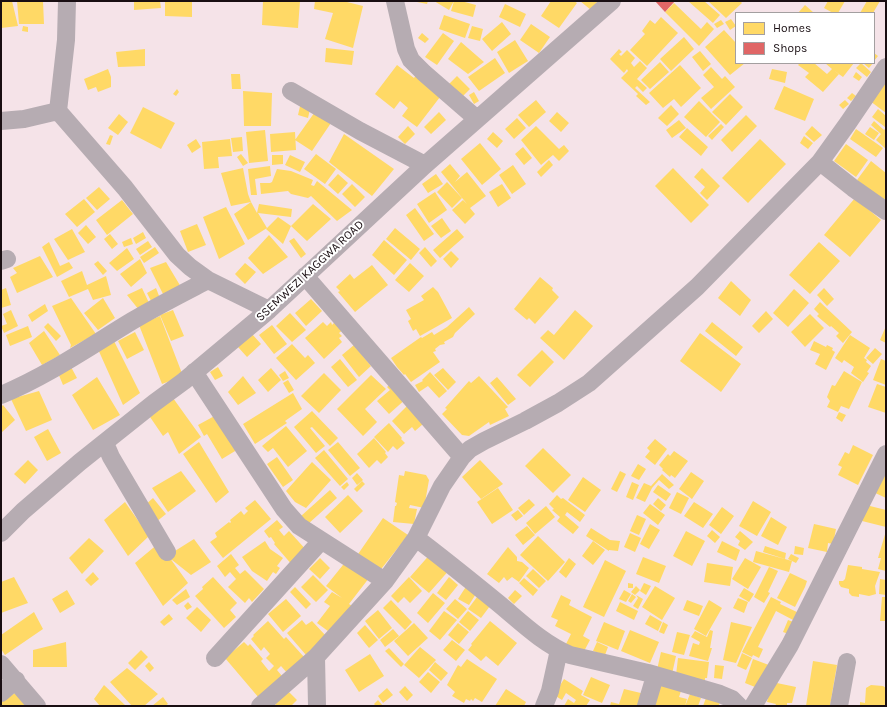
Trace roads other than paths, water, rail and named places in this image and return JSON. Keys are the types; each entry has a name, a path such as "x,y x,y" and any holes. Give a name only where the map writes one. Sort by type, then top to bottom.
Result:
{"street":[{"path":"67,1 66,40 58,111 125,188 177,255 190,268 208,280 269,310"},
{"path":"395,1 406,49 412,60 424,73 477,119"},
{"name":"SSEMWEZI KAGGWA ROAD","path":"1,533 23,511 80,462 194,372 269,310 425,165 612,1"},
{"path":"260,706 316,656 385,580 416,538 442,486 470,449 484,440 525,422 558,404 589,383 697,287 820,162 886,67"},
{"path":"291,91 360,131 425,165"},
{"path":"1,121 24,119 58,111"},
{"path":"820,162 886,211"},
{"path":"305,276 462,458"},
{"path":"1,395 18,388 62,364 134,320 208,280"},
{"path":"194,372 284,509 298,526 385,580"},
{"path":"105,443 111,457 167,552"},
{"path":"753,706 790,645 886,454"},
{"path":"416,538 535,634 559,650 570,655 728,696 739,706"},
{"path":"215,658 321,541"},
{"path":"544,706 550,691 559,650"},
{"path":"316,656 317,706"},
{"path":"839,706 847,662"},
{"path":"1,664 37,706"},
{"path":"646,706 655,676"},
{"path":"1,693 16,680"}]}
